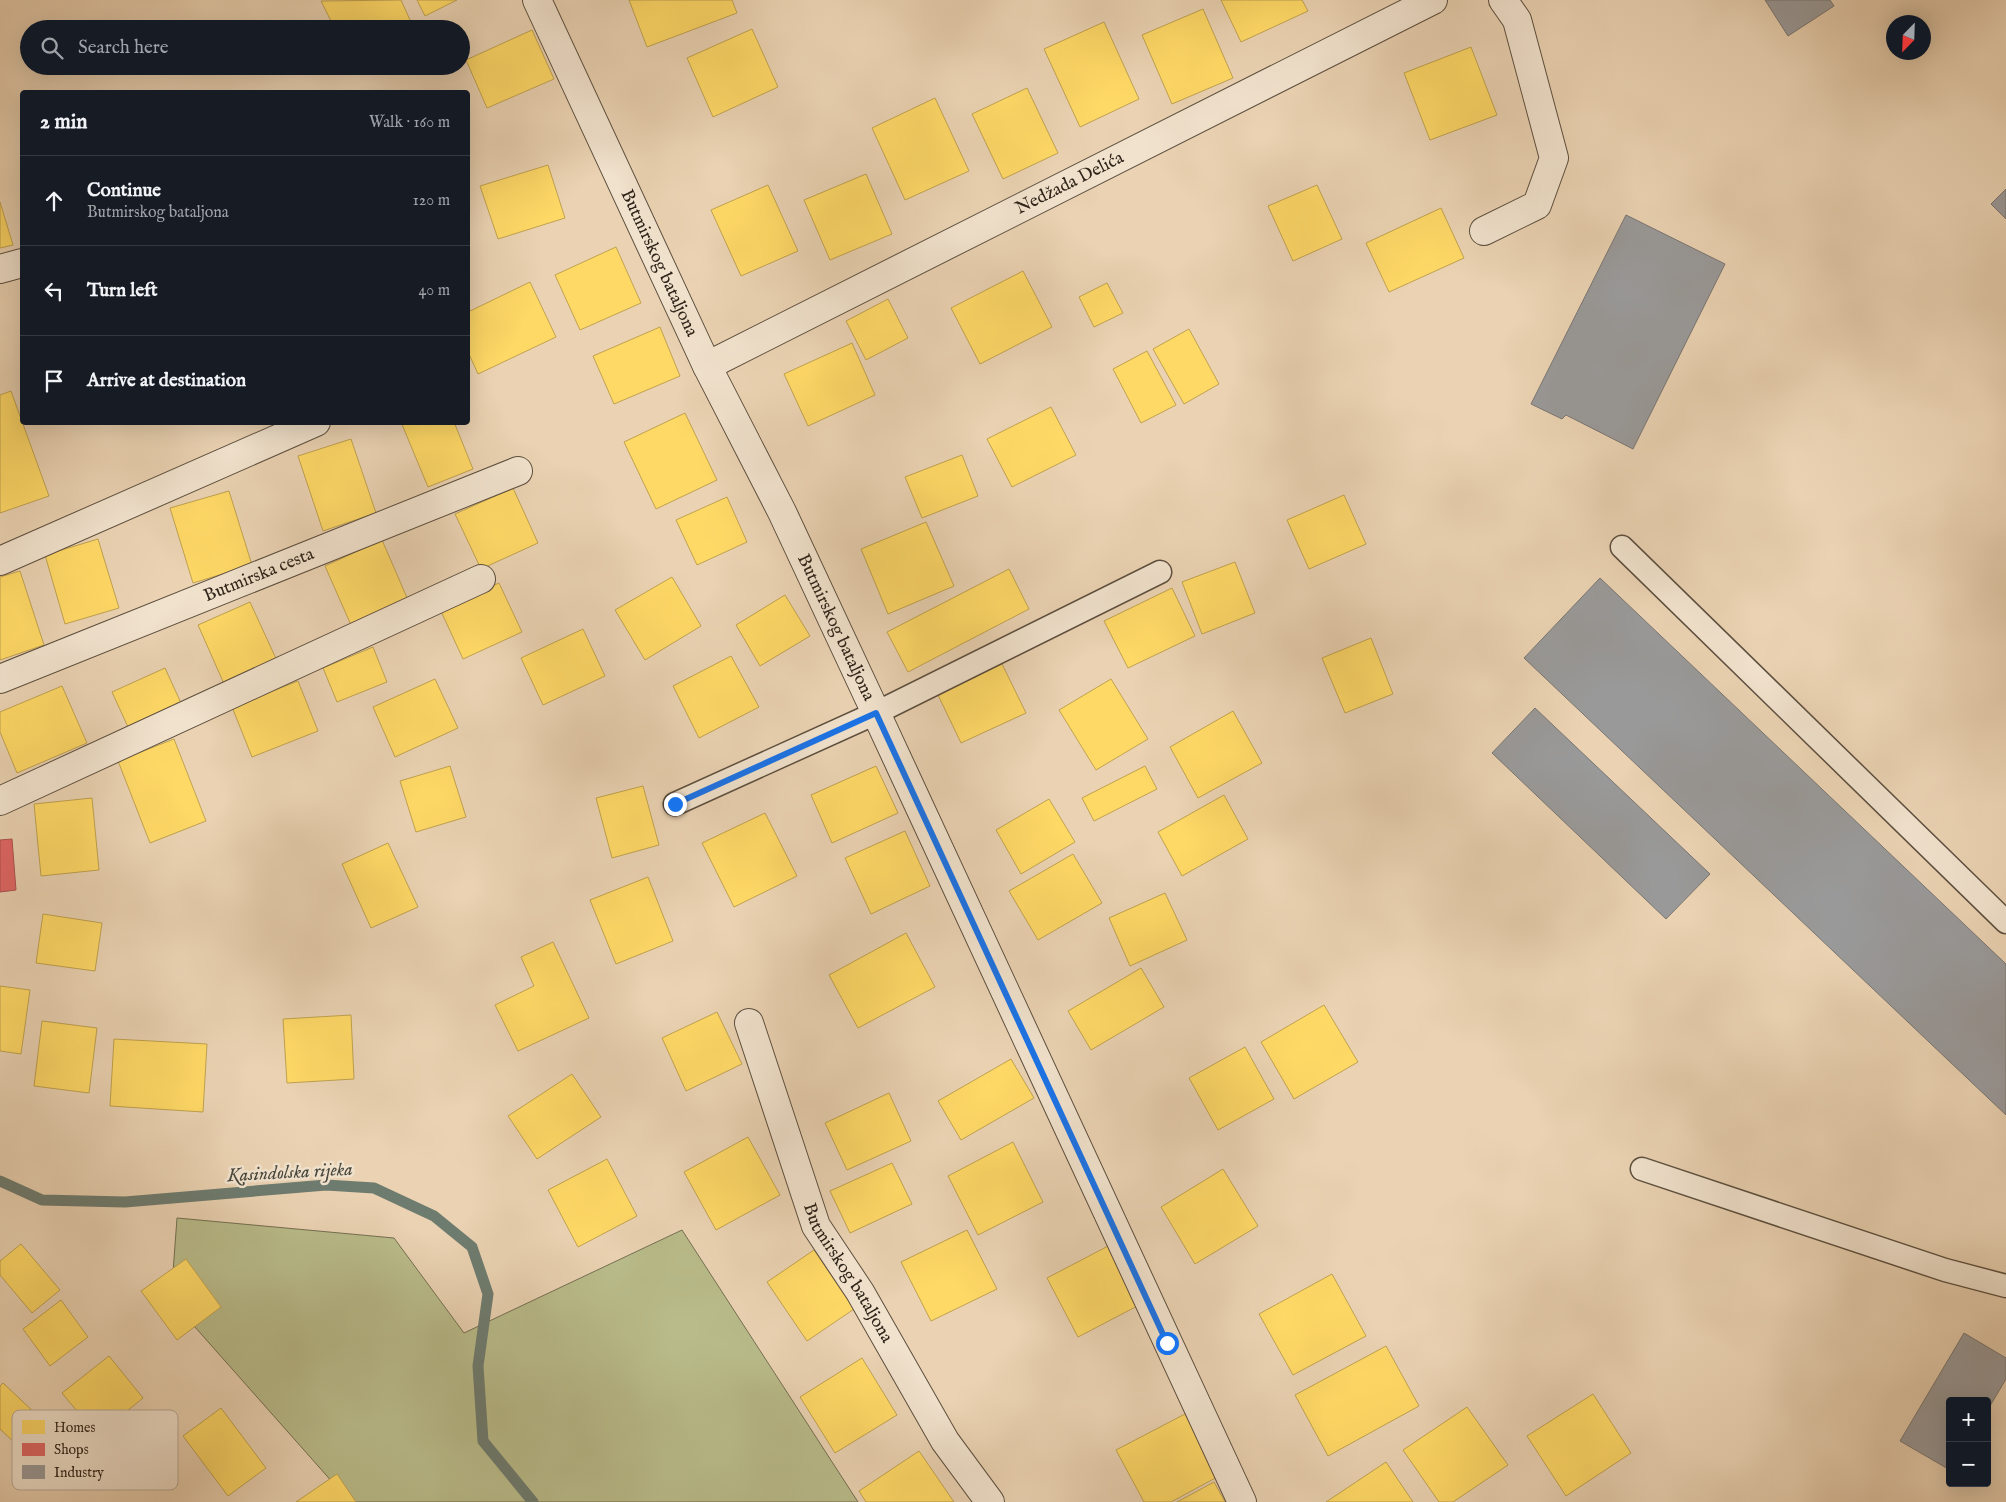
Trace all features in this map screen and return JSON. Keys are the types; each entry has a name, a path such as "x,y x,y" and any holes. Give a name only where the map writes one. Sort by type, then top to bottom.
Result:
{"street":[{"name":"Butmirskog bataljona","path":"537,0 707,366 782,512 1242,1502"},
{"name":"Nedžada Delića","path":"707,366 1433,0"},
{"path":"1484,231 1537,205 1554,158 1517,20 1503,0"},
{"path":"0,269 20,264"},
{"path":"0,561 309,425"},
{"name":"Butmirska cesta","path":"0,679 518,471"},
{"path":"0,802 480,579"},
{"name":"Butmirskog bataljona","path":"749,1023 816,1226 860,1292 945,1441 990,1502"}],"lane":[{"path":"1622,547 2006,922"},
{"path":"675,804 876,713 1160,572"},
{"path":"1642,1169 1945,1270 2006,1286"}],"green space":[{"path":"177,1218 394,1238 464,1333 682,1230 858,1502 350,1502 171,1300"}],"building: Homes":[{"path":"401,0 410,20 330,20 321,1"},
{"path":"417,0 457,0 425,16"},
{"path":"629,0 732,0 737,13 647,47"},
{"path":"1221,0 1302,0 1308,11 1241,42"},
{"path":"1203,9 1233,78 1172,104 1142,35"},
{"path":"1104,22 1139,99 1080,127 1044,49"},
{"path":"752,29 778,87 713,117 687,58"},
{"path":"532,30 554,79 487,108 470,69 470,58"},
{"path":"1471,47 1497,115 1430,140 1404,73"},
{"path":"1027,88 1058,153 1003,179 972,114"},
{"path":"935,98 969,171 905,200 872,128"},
{"path":"548,165 565,218 498,239 480,186"},
{"path":"866,174 892,234 830,260 804,200"},
{"path":"768,185 798,251 741,276 711,210"},
{"path":"1317,185 1342,239 1293,261 1268,206"},
{"path":"0,202 13,245 0,248"},
{"path":"1441,208 1464,258 1389,292 1366,243"},
{"path":"616,247 641,303 580,330 555,275"},
{"path":"1023,271 1052,327 980,364 951,308"},
{"path":"530,282 556,337 478,374 470,356 470,311"},
{"path":"1107,283 1123,313 1094,327 1079,297"},
{"path":"888,299 908,338 866,360 846,321"},
{"path":"660,327 680,376 614,404 593,356"},
{"path":"1189,329 1219,384 1184,404 1153,349"},
{"path":"852,343 875,395 808,426 784,374"},
{"path":"1147,351 1176,405 1141,423 1113,369"},
{"path":"11,391 20,416 20,425 23,425 49,496 0,513 0,395"},
{"path":"1051,407 1076,455 1012,487 987,439"},
{"path":"685,413 717,480 656,509 624,442"},
{"path":"402,425 455,425 473,469 428,487"},
{"path":"351,439 376,513 323,531 298,456"},
{"path":"962,455 978,496 922,518 905,477"},
{"path":"513,488 538,543 481,569 455,514"},
{"path":"229,491 252,565 193,583 170,508"},
{"path":"1344,495 1366,544 1309,569 1287,520"},
{"path":"727,497 747,542 697,565 676,520"},
{"path":"926,522 954,586 888,614 861,549"},
{"path":"98,539 119,608 65,624 45,555"},
{"path":"382,540 408,600 351,625 325,566"},
{"path":"1235,562 1255,613 1202,634 1182,582"},
{"path":"1009,569 1029,609 908,672 887,632"},
{"path":"20,571 44,645 0,660 0,577"},
{"path":"672,577 701,626 645,660 615,610"},
{"path":"499,583 522,632 463,659 440,609"},
{"path":"1172,588 1195,636 1128,668 1104,621"},
{"path":"785,595 810,636 760,666 736,625"},
{"path":"250,602 278,663 225,686 198,625"},
{"path":"583,629 605,676 543,705 521,658"},
{"path":"1371,638 1393,694 1345,713 1322,658"},
{"path":"373,647 387,682 337,702 323,668"},
{"path":"731,656 759,707 699,738 673,686"},
{"path":"1002,664 1026,713 961,743 938,695"},
{"path":"165,668 181,703 128,727 112,692"},
{"path":"435,679 458,728 395,757 373,707"},
{"path":"1111,679 1148,739 1096,770 1059,710"},
{"path":"298,681 318,731 252,757 232,707"},
{"path":"62,686 87,743 17,773 0,732 0,712"},
{"path":"1233,711 1262,763 1198,798 1170,747"},
{"path":"174,739 206,821 150,843 118,761"},
{"path":"450,766 466,817 416,832 400,781"},
{"path":"876,766 898,813 832,843 811,795"},
{"path":"1145,766 1157,789 1094,821 1082,798"},
{"path":"643,786 659,845 612,858 596,798"},
{"path":"1224,795 1248,839 1182,876 1158,832"},
{"path":"92,798 99,870 41,876 34,804"},
{"path":"1049,799 1075,842 1021,874 996,830"},
{"path":"765,813 797,876 734,907 702,843"},
{"path":"905,831 930,886 871,914 845,858"},
{"path":"388,843 418,907 371,928 342,864"},
{"path":"1073,854 1102,903 1038,940 1009,891"},
{"path":"648,877 673,941 616,964 590,900"},
{"path":"1165,893 1187,940 1130,966 1109,918"},
{"path":"43,914 102,923 95,971 36,963"},
{"path":"906,933 935,987 858,1028 829,975"},
{"path":"553,942 589,1018 518,1051 495,1005 534,986 521,957"},
{"path":"1141,968 1164,1007 1091,1050 1068,1011"},
{"path":"0,986 30,990 21,1054 0,1051"},
{"path":"1324,1005 1358,1062 1294,1099 1261,1042"},
{"path":"717,1012 742,1064 686,1091 662,1038"},
{"path":"351,1015 354,1079 287,1083 283,1019"},
{"path":"42,1021 97,1028 89,1093 34,1086"},
{"path":"114,1039 207,1044 203,1112 110,1106"},
{"path":"1245,1047 1274,1099 1218,1130 1189,1078"},
{"path":"1011,1059 1034,1098 961,1140 938,1101"},
{"path":"572,1074 601,1117 537,1159 508,1116"},
{"path":"889,1093 911,1141 847,1170 825,1123"},
{"path":"748,1137 780,1195 716,1230 684,1172"},
{"path":"1013,1142 1043,1202 978,1235 948,1176"},
{"path":"607,1159 637,1216 578,1247 548,1190"},
{"path":"892,1163 912,1204 850,1233 830,1191"},
{"path":"1223,1169 1258,1226 1195,1264 1161,1207"},
{"path":"967,1230 997,1289 931,1321 901,1262"},
{"path":"21,1244 60,1290 32,1313 0,1275 0,1261"},
{"path":"1112,1244 1143,1303 1078,1337 1047,1278"},
{"path":"814,1250 854,1309 807,1341 767,1282"},
{"path":"186,1259 221,1307 177,1340 141,1291"},
{"path":"1332,1274 1366,1336 1293,1375 1259,1314"},
{"path":"61,1300 88,1337 50,1366 23,1329"},
{"path":"1386,1346 1419,1406 1328,1456 1295,1395"},
{"path":"109,1356 143,1398 128,1410 76,1410 62,1393"},
{"path":"862,1358 897,1415 835,1453 800,1397"},
{"path":"3,1383 32,1410 12,1410 12,1440 0,1429 0,1386"},
{"path":"1593,1394 1631,1453 1566,1496 1527,1436"},
{"path":"1467,1407 1508,1465 1453,1502 1439,1502 1403,1450"},
{"path":"221,1408 266,1468 228,1496 183,1436"},
{"path":"1185,1414 1219,1476 1171,1502 1144,1502 1116,1450"},
{"path":"919,1451 954,1502 866,1502 859,1491"},
{"path":"1386,1462 1413,1502 1326,1502"},
{"path":"337,1474 356,1502 296,1502"},
{"path":"1214,1482 1225,1502 1177,1502"}],"building: Shops":[{"path":"12,839 16,890 0,892 0,840"}],"building: Industry":[{"path":"1765,0 1830,0 1834,6 1788,36"},
{"path":"2006,189 2006,219 1991,204"},
{"path":"1626,215 1725,264 1633,449 1566,415 1562,419 1531,404"},
{"path":"1600,578 2006,964 2006,1115 1524,658"},
{"path":"1535,708 1710,874 1666,919 1492,753"},
{"path":"1964,1333 2006,1358 2006,1379 1991,1404 1991,1397 1946,1397 1946,1468 1900,1441"}],"waterway":[{"name":"Kasindolska rijeka","path":"0,1181 42,1200 125,1202 326,1185 374,1188 434,1216 472,1247 488,1294 478,1366 483,1441 533,1502"}],"route":[{"path":"675,804 876,713 1167,1343"}]}
